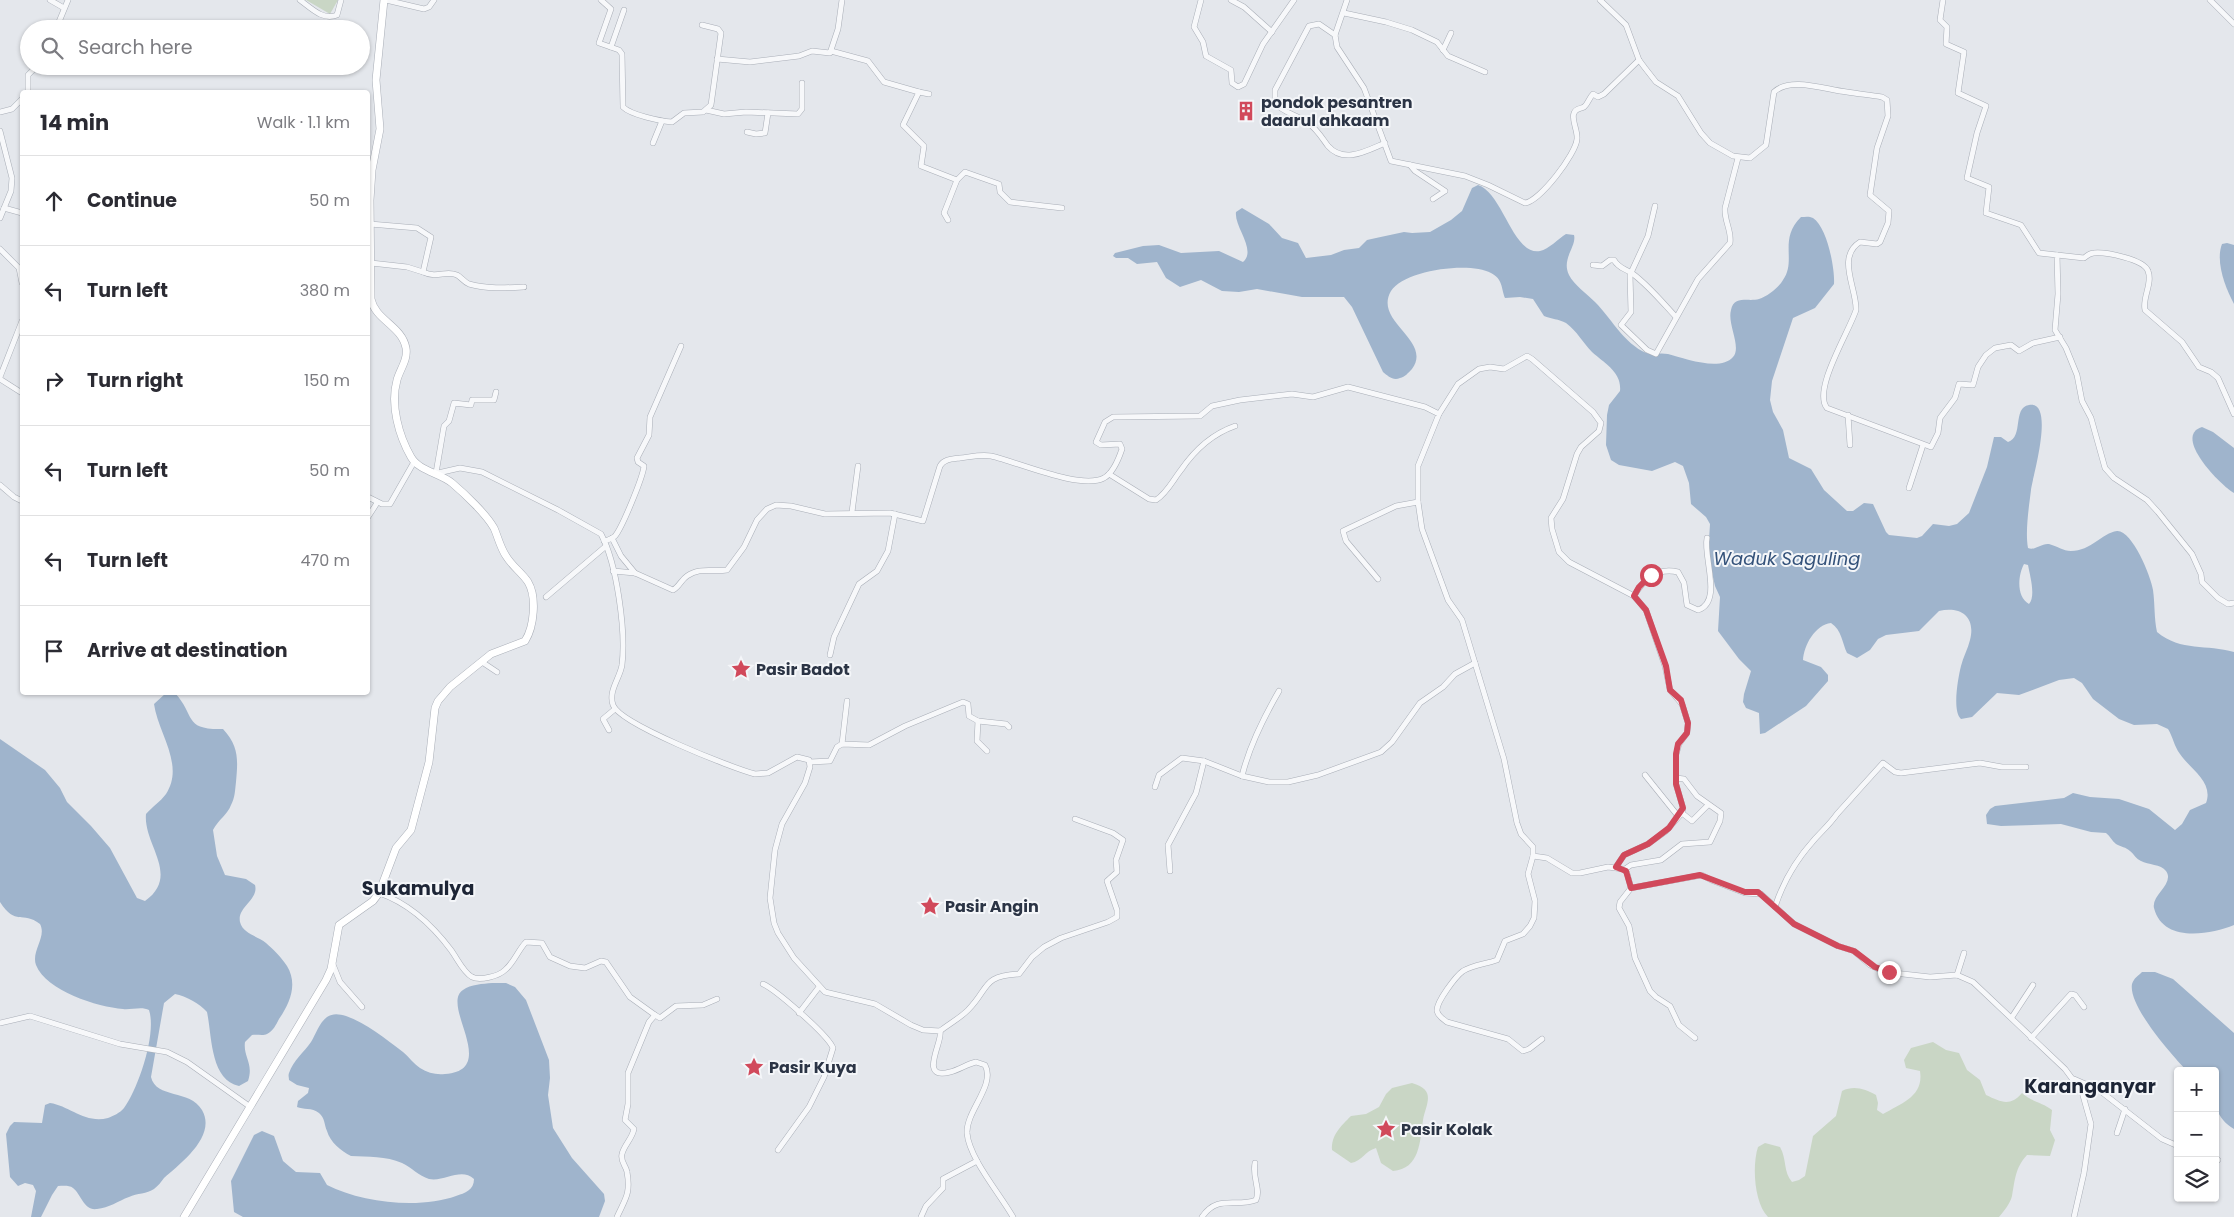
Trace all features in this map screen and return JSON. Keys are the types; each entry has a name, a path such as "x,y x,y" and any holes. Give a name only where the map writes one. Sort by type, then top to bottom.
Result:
{"main road":[{"path":"370,224 372,170 380,129 376,80 385,0"},
{"path":"370,248 370,268"},
{"path":"184,1217 326,980 331,969 339,925 373,901 379,892 396,848 407,836 413,823 429,762 435,708 438,701 450,687 496,651 525,641 532,618 532,591 526,580 506,556 488,520 458,489 437,473 414,462 401,432 395,401 398,379 405,360 406,345 395,329 372,304 370,283"}],"street":[{"path":"50,0 64,8"},
{"path":"59,20 68,0"},
{"path":"300,0 317,12 332,17 337,15 341,0"},
{"path":"385,0 424,9 429,7 434,0"},
{"path":"601,0 610,8 599,43 619,50 622,54 624,109 662,121 672,122 684,113 706,110 724,114 800,113 802,109 802,83"},
{"path":"831,51 838,29 842,0"},
{"path":"1201,0 1194,25 1195,29 1202,39 1206,56 1231,70 1232,83 1236,86 1244,84 1257,54 1294,0"},
{"path":"1231,0 1244,6 1272,32"},
{"path":"1347,0 1335,35 1337,47 1364,88 1391,161 1465,176 1523,202 1529,202 1565,165 1574,150 1578,136 1574,116 1576,110 1586,105 1593,94 1598,97 1604,94 1639,60"},
{"path":"1600,0 1626,25 1639,60 1656,82 1678,96 1710,144 1738,158 1750,158 1766,145 1774,92 1782,86 1802,85 1882,96 1887,100 1888,116 1877,148 1870,195 1889,211 1889,218 1879,243 1860,242 1854,247 1852,252 1849,274 1856,300 1856,310 1830,369 1824,393 1824,404 1827,408 1923,446 1933,446 1938,431 1938,422 1955,398 1959,384 1973,385 1978,367 1992,350 2012,345 2019,351 2033,343 2060,337"},
{"path":"1943,0 1940,20 1947,27 1946,44 1964,52 1958,93 1986,106 1977,133 1967,178 1989,187 1986,214 2022,225 2039,253 2084,258 2090,254 2101,253 2132,260 2146,267 2149,276 2145,310 2182,342 2199,368 2211,372 2218,378 2234,414"},
{"path":"2210,0 2234,24"},
{"path":"611,48 624,10"},
{"path":"1344,13 1412,30 1436,41 1448,56 1485,72"},
{"path":"1335,35 1319,24 1310,26 1275,90 1275,103 1310,124 1334,151 1340,155 1355,154 1385,144"},
{"path":"702,25 721,31 713,101 706,110"},
{"path":"1443,50 1451,33"},
{"path":"717,59 750,62 795,56 812,51 831,51 868,61 884,82 929,94"},
{"path":"28,90 29,75"},
{"path":"919,92 903,125 924,146 921,166 957,180"},
{"path":"0,112 12,109 20,101"},
{"path":"747,132 765,133 768,113"},
{"path":"653,143 662,121"},
{"path":"0,131 12,178 11,190 0,218"},
{"path":"1655,206 1648,236 1631,273 1629,288 1631,311 1622,324 1622,328 1647,350 1656,354 1698,279 1730,243 1730,234 1724,216 1738,158"},
{"path":"1410,165 1415,171 1444,190 1444,193 1433,199"},
{"path":"948,220 944,214 957,180 963,173 967,172 999,184 1000,192 1010,202 1062,208"},
{"path":"4,208 20,212"},
{"path":"370,224 417,228 430,236 423,272"},
{"path":"0,249 19,268 20,273"},
{"path":"2056,255 2058,294 2054,326 2077,374 2082,401 2091,418 2105,468 2114,478 2147,500 2163,518 2192,554 2202,576 2202,582 2210,592 2228,604 2234,603"},
{"path":"1593,265 1602,266 1613,260 1619,267 1631,273 1676,317"},
{"path":"371,263 407,267 433,276 447,273 458,275 468,283 488,288 524,287"},
{"path":"20,326 0,378 20,392"},
{"path":"546,597 618,531 643,477 644,466 638,462 637,458 648,435 650,417 681,346"},
{"path":"1542,1039 1529,1049 1523,1050 1508,1039 1447,1022 1441,1018 1437,1011 1438,1003 1458,975 1472,967 1497,960 1505,940 1523,934 1530,926 1535,910 1528,874 1533,856 1533,847 1521,834 1517,823 1504,759 1462,620 1448,600 1424,536 1418,502 1417,476 1420,457 1439,414 1458,384 1479,368 1504,369 1527,356 1593,412 1601,423 1599,431 1580,447 1563,499 1552,518 1552,529 1559,552 1569,562 1634,596 1646,610 1666,666 1670,690 1681,700 1688,723 1687,733 1676,750 1676,784 1683,805 1680,815 1669,828 1653,841 1624,855 1616,867"},
{"path":"613,571 635,573 672,590 687,576 695,572 727,570 744,547 757,520 763,512 772,506 791,506 825,514 852,512 895,514 923,522 940,466 945,461 955,459 992,456 1060,477 1083,480 1102,479 1110,474 1122,446 1117,443 1098,445 1096,439 1104,422 1114,417 1200,416 1212,406 1240,400 1292,394 1313,397 1348,387 1426,407 1439,414"},
{"path":"496,392 494,400 472,400 471,405 454,403 449,421 444,426 437,473 470,468 495,477 601,534 613,571 620,606 623,644 622,666 612,697 615,709 644,729 748,772 762,774 768,773 797,757 806,758 810,762 830,761 837,747 842,744 868,745 905,726 963,702 968,704 969,716 978,721 1006,724 1009,728"},
{"path":"1848,415 1850,445"},
{"path":"1110,474 1148,499 1156,500 1195,451 1220,433 1235,426"},
{"path":"1909,488 1923,446"},
{"path":"370,498 377,502 390,504 414,462"},
{"path":"852,512 858,466"},
{"path":"0,485 20,500"},
{"path":"370,513 377,502"},
{"path":"1378,579 1346,540 1343,531 1396,506 1418,502"},
{"path":"830,655 834,637 859,584 878,571 888,550 895,514"},
{"path":"612,538 626,564 635,573"},
{"path":"1634,596 1639,587 1651,575 1672,571 1678,572 1682,579 1687,605 1698,610 1706,606 1709,603 1711,585 1706,550 1707,538"},
{"path":"482,662 497,672"},
{"path":"1155,787 1159,775 1178,759 1186,757 1242,776 1270,782 1288,782 1318,775 1381,752 1392,742 1420,703 1443,687 1455,674 1475,663"},
{"path":"1242,776 1247,756 1263,718 1279,691"},
{"path":"842,744 847,701"},
{"path":"609,730 604,719 615,709"},
{"path":"978,721 977,741 988,751"},
{"path":"810,762 805,783 786,815 775,850 770,898 774,923 778,933 794,958 819,987 831,995 881,1006 908,1024 922,1030 940,1031 969,1010 991,981 1002,975 1019,974 1032,957 1044,947 1061,938 1108,922 1117,917 1118,910 1107,881 1117,872 1116,860 1122,840 1113,833 1074,819"},
{"path":"1170,871 1168,845 1196,793 1204,762"},
{"path":"1775,907 1790,871 1814,840 1832,823 1836,814 1883,763 1895,772 1902,774 1972,763 2002,767 2026,767"},
{"path":"1645,775 1680,815 1692,822 1708,805"},
{"path":"1625,870 1631,865 1661,860 1682,844 1710,842 1721,815 1719,811 1708,805 1691,790 1684,780 1676,778"},
{"path":"1533,856 1547,858 1567,871 1576,873 1608,867 1625,870"},
{"path":"1625,870 1631,888"},
{"path":"1695,1038 1679,1025 1670,1006 1652,994 1637,962 1629,926 1619,908 1620,902 1631,888 1700,875 1745,892 1758,892 1794,924 1838,946 1854,951 1870,965 1886,972 1930,977 1957,975 1967,978 1978,985 2074,1079 2099,1090 2162,1139 2174,1144"},
{"path":"379,892 404,905 419,917 443,940 467,973 474,978 484,978 505,971 526,942 540,942 544,945 550,957 565,965 586,968 601,961 606,962 630,997 660,1018 676,1006 703,1005 717,999"},
{"path":"1957,975 1964,954"},
{"path":"332,960 342,986 362,1007"},
{"path":"763,984 775,991 799,1012 825,1037 833,1048 824,1076 809,1108 778,1150"},
{"path":"2012,1018 2033,985"},
{"path":"799,1012 819,987"},
{"path":"2031,1038 2071,994 2075,994 2084,1007"},
{"path":"617,1217 628,1198 629,1189 627,1173 621,1161 622,1153 634,1129 625,1120 628,1104 627,1075 649,1022 654,1015"},
{"path":"0,1023 30,1016 136,1048 167,1052 187,1062 249,1106"},
{"path":"940,1031 941,1038 932,1058 933,1068 936,1071 948,1073 976,1062 983,1063 987,1069 987,1079 972,1112 967,1130 969,1143 977,1161 1013,1217"},
{"path":"2074,1079 2086,1104 2091,1124 2084,1173 2074,1217"},
{"path":"2117,1133 2125,1109"},
{"path":"921,1217 926,1206 943,1188 944,1178 977,1161"},
{"path":"1202,1217 1210,1208 1219,1203 1256,1200 1258,1194 1254,1179 1255,1163"}],"green space":[{"path":"306,0 338,0 330,14"},
{"path":"1933,1042 1946,1050 1959,1053 1967,1070 1980,1080 1986,1095 1996,1100 2009,1102 2022,1093 2052,1110 2050,1130 2055,1140 2050,1156 2027,1155 2018,1169 2010,1202 1999,1217 1768,1217 1763,1211 1755,1184 1755,1164 1758,1147 1765,1143 1780,1147 1789,1178 1792,1182 1799,1180 1805,1176 1813,1136 1836,1116 1842,1091 1859,1088 1876,1095 1877,1110 1883,1114 1910,1098 1919,1087 1920,1071 1906,1068 1904,1060 1911,1048"},
{"path":"1412,1083 1425,1089 1428,1098 1417,1153 1409,1165 1393,1171 1381,1163 1376,1148 1351,1163 1332,1150 1335,1135 1351,1116 1366,1114 1379,1107 1386,1094 1392,1088"}],"water":[{"name":"Waduk Saguling","path":"1478,185 1487,190 1522,244 1531,250 1543,250 1566,234 1574,235 1567,264 1571,279 1601,308 1628,341 1648,353 1668,354 1711,364 1727,361 1735,353 1736,347 1730,316 1735,302 1762,298 1779,286 1787,272 1790,234 1794,225 1801,217 1813,218 1822,230 1829,248 1834,284 1815,308 1793,318 1772,381 1770,400 1773,412 1783,430 1789,458 1811,469 1824,490 1847,511 1853,511 1864,503 1873,504 1889,535 1917,538 1922,536 1933,524 1949,526 1957,524 1969,513 1987,467 1994,437 2001,437 2008,442 2013,439 2016,435 2021,411 2024,407 2029,405 2037,407 2041,415 2042,427 2028,511 2028,548 2031,549 2049,544 2068,551 2078,550 2085,548 2112,532 2123,533 2129,538 2140,555 2149,575 2153,590 2157,632 2166,638 2185,645 2234,652 2234,925 2224,929 2200,933 2177,931 2167,927 2159,919 2154,908 2156,899 2168,880 2166,871 2161,867 2139,860 2128,850 2116,844 2106,833 2091,832 2061,824 2001,826 1987,824 1986,815 1995,806 2064,798 2073,793 2090,797 2119,799 2149,809 2175,830 2182,824 2190,810 2206,803 2208,795 2204,782 2184,760 2168,729 2157,724 2134,725 2119,719 2093,699 2082,683 2074,678 2059,680 2019,695 1997,693 1972,717 1961,719 1958,715 1956,702 1957,686 1961,666 1969,643 1971,625 1969,619 1960,612 1954,610 1939,611 1919,631 1886,635 1878,639 1870,650 1857,658 1847,653 1840,633 1835,626 1831,623 1820,628 1808,642 1803,660 1821,667 1828,675 1828,681 1806,706 1765,733 1760,734 1759,713 1746,708 1743,702 1751,671 1739,659 1718,631 1720,597 1715,586 1708,555 1710,524 1706,517 1691,504 1689,483 1683,466 1675,462 1652,471 1619,465 1611,460 1606,445 1607,415 1609,405 1620,391 1620,384 1615,373 1592,352 1566,323 1544,316 1533,299 1520,297 1505,298 1500,281 1495,275 1481,269 1454,268 1438,270 1409,278 1398,284 1391,291 1388,302 1390,312 1415,349 1416,359 1412,369 1405,376 1395,379 1383,372 1352,307 1344,297 1302,297 1257,289 1239,292 1222,291 1201,280 1180,287 1166,278 1157,262 1137,264 1128,258 1116,258 1113,256 1115,253 1143,246 1159,245 1181,253 1219,251 1243,262 1247,257 1248,251 1236,218 1236,212 1242,208 1269,224 1282,238 1298,243 1306,258 1331,255 1344,250 1359,248 1367,240 1404,232 1430,232 1462,211 1472,188","holes":["2024,564 2028,565 2032,591 2029,604 2022,596 2019,586"]},
{"path":"2222,244 2234,245 2234,304 2225,283 2220,259"},
{"path":"2202,427 2213,432 2234,448 2234,493 2210,471 2196,450 2193,440 2194,432"},
{"path":"164,695 176,695 196,724 210,729 223,729 235,747 237,767 234,797 230,808 213,830 217,856 225,875 246,879 255,885 254,895 242,912 240,922 247,932 266,943 285,963 292,980 291,993 273,1030 265,1035 252,1035 245,1042 250,1075 248,1081 239,1086 230,1082 222,1075 217,1066 207,1012 201,1006 175,994 164,1003 151,1077 154,1084 166,1092 182,1096 197,1103 202,1110 205,1120 205,1129 201,1139 187,1157 151,1191 132,1196 106,1207 93,1209 86,1205 73,1188 58,1186 41,1217 31,1217 36,1191 33,1185 25,1183 18,1186 10,1177 6,1134 10,1126 14,1122 42,1123 45,1105 50,1103 92,1119 108,1118 121,1111 135,1088 145,1061 151,1020 149,1010 140,1008 112,1008 100,1005 74,996 50,983 36,965 35,960 42,934 40,924 28,918 10,914 0,902 0,739 45,770 60,788 67,802 110,848 137,898 145,901 155,891 160,881 158,859 147,826 146,814 166,794 173,772 169,749 156,715 154,704"},
{"path":"2142,972 2155,972 2173,979 2234,1033 2234,1129 2226,1123 2219,1114 2219,1067 2184,1067 2152,1030 2137,1005 2132,984"},
{"path":"506,983 515,987 526,1000 549,1060 550,1078 548,1095 553,1128 572,1158 604,1194 605,1201 599,1217 243,1217 234,1212 231,1181 254,1135 262,1131 274,1136 283,1161 296,1172 320,1173 327,1185 357,1196 374,1200 409,1203 442,1200 468,1190 474,1183 474,1179 464,1174 441,1179 429,1179 405,1165 390,1159 351,1156 343,1152 328,1135 319,1113 297,1107 298,1101 308,1093 309,1088 297,1085 289,1080 289,1075 293,1064 311,1042 322,1022 327,1017 336,1014 346,1016 368,1027 426,1071 435,1074 445,1074 461,1070 468,1061 469,1050 458,1009 458,998 463,990 477,985"}],"place":[{"name":"pondok pesantren daarul ahkaam","path":"1246,111"},
{"name":"Pasir Badot","path":"741,669"},
{"name":"Pasir Angin","path":"930,906"},
{"name":"Pasir Kuya","path":"754,1067"},
{"name":"Pasir Kolak","path":"1386,1129"}],"district":[{"name":"Sukamulya","path":"418,888"},
{"name":"Karanganyar","path":"2090,1086"}],"route":[{"path":"1651,575 1639,587 1634,596 1646,610 1666,666 1670,690 1681,700 1688,723 1686,736 1678,744 1676,750 1676,784 1683,808 1682,813 1669,828 1653,841 1624,855 1616,867 1623,868 1626,871 1631,888 1700,875 1745,892 1758,892 1794,924 1838,946 1854,951 1875,967 1889,972"}]}
